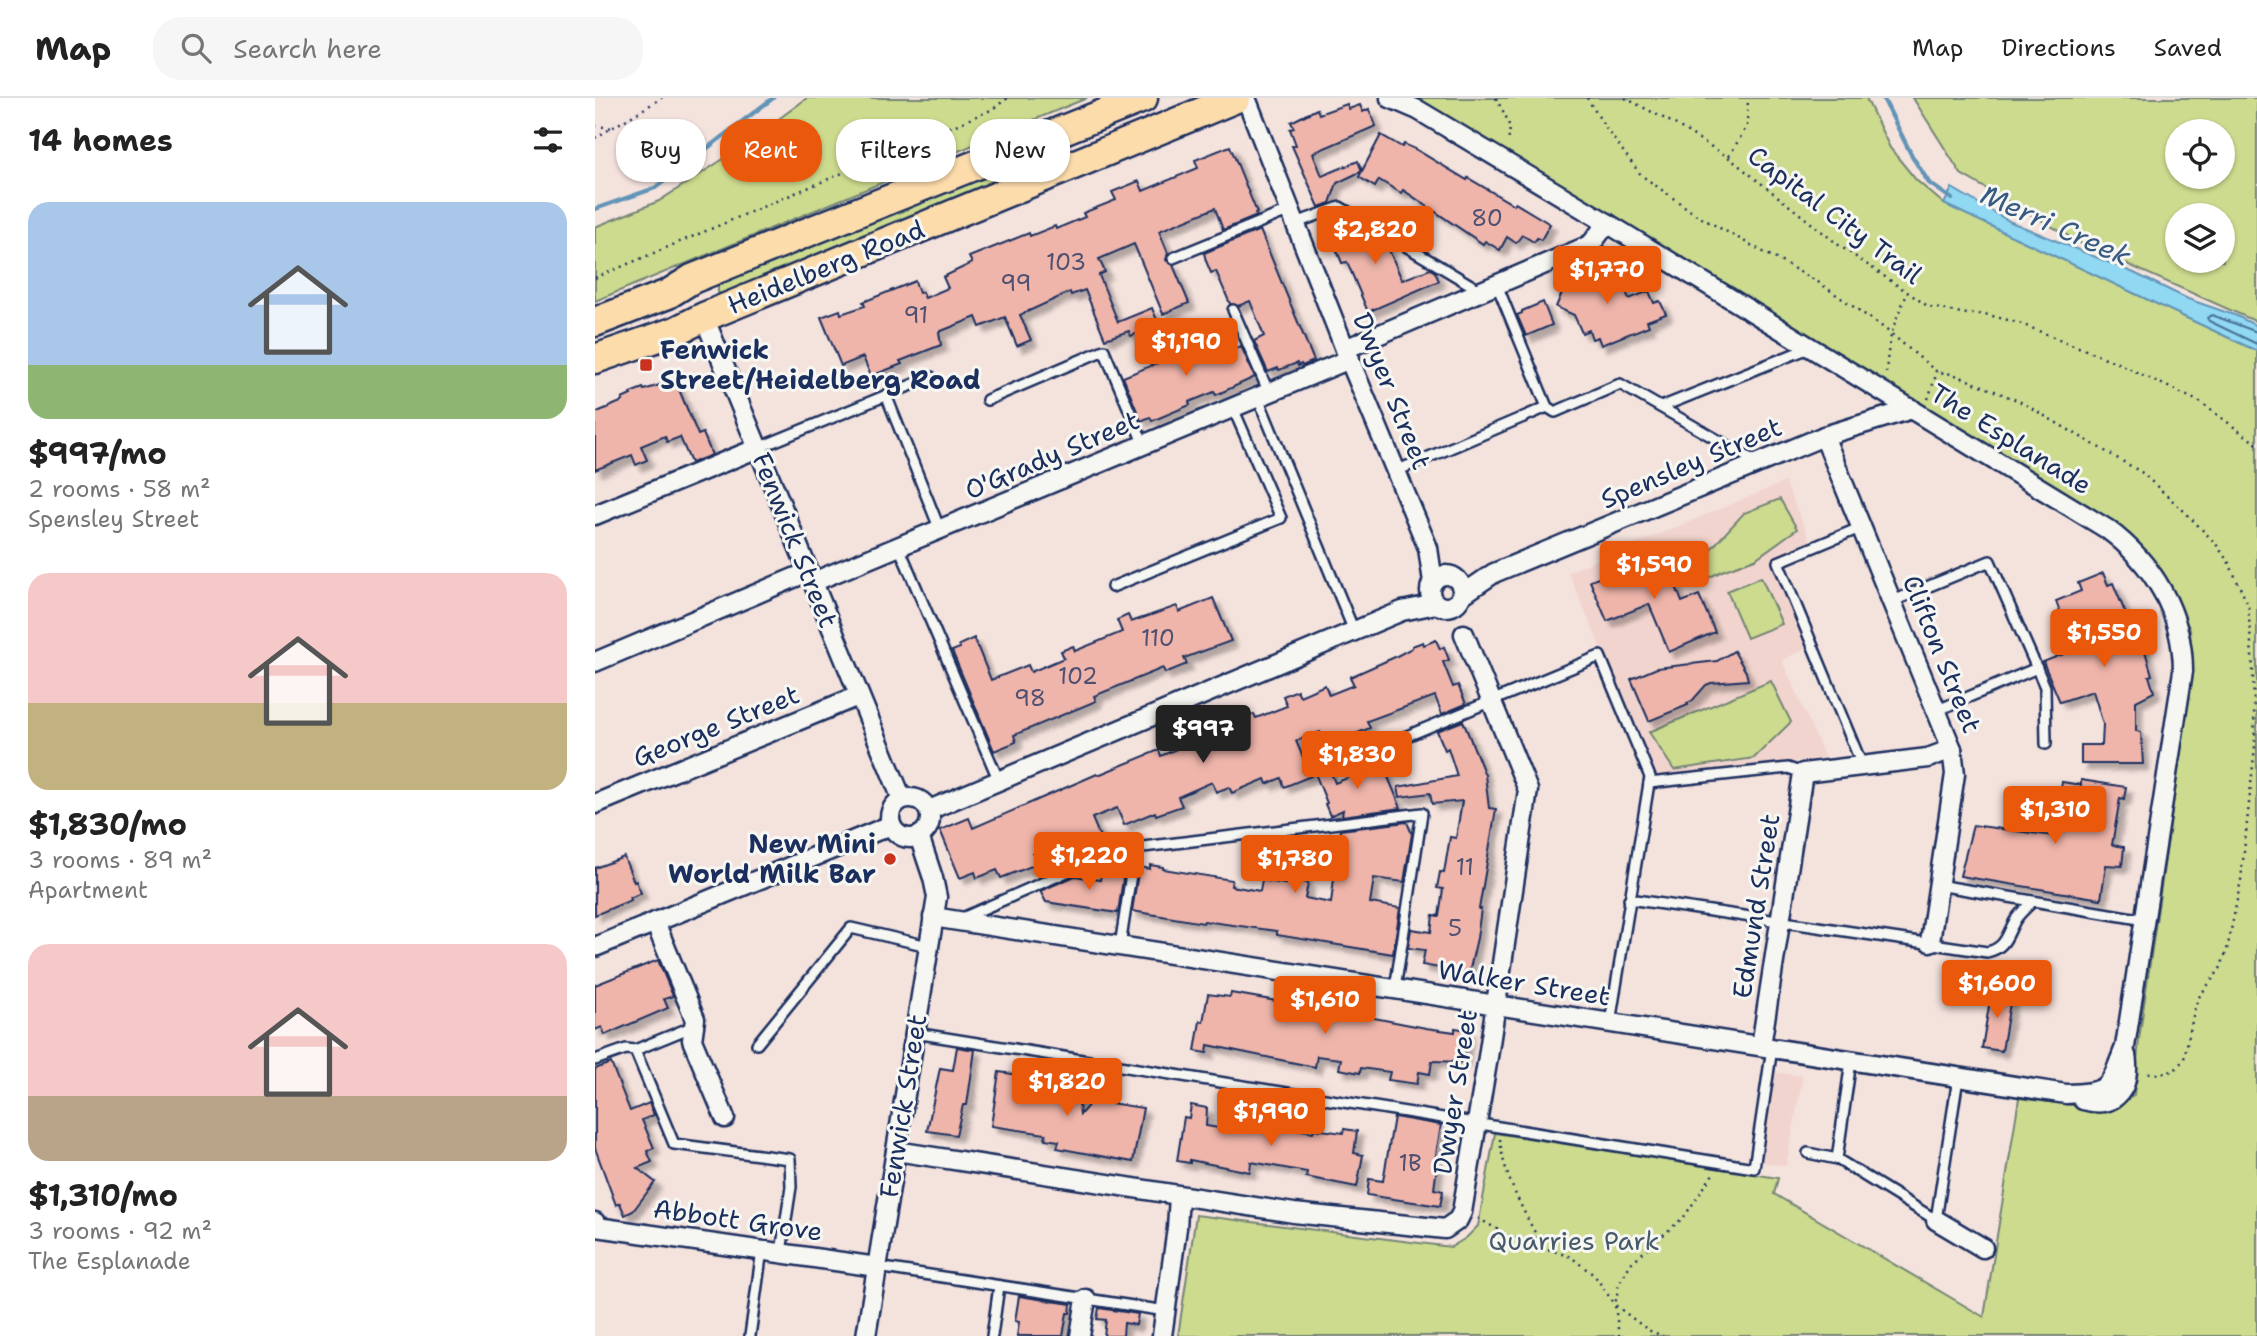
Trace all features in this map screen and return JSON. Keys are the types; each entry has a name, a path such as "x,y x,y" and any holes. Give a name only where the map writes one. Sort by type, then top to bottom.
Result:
{"main road":[{"name":"Heidelberg Road","path":"1070,127 1143,98"},
{"name":"Heidelberg Road","path":"1070,168 1235,98"},
{"name":"Heidelberg Road","path":"595,322 668,294 692,279 970,167"},
{"name":"Heidelberg Road","path":"595,359 676,331 704,317 1035,182"},
{"name":"Fenwick Street","path":"692,279 704,317"}],"street":[{"name":"Dwyer Street","path":"1246,98 1347,354 1428,548 1433,592"},
{"name":"The Esplanade","path":"1390,98 1414,104 1884,393 1920,405 2122,541 2148,568 2167,601 2180,636 2183,671 2126,1048 2111,1082 2111,1093"},
{"name":"O'Grady Street","path":"595,662 811,577 899,547 1263,396 1347,354 1592,243 1608,223"},
{"name":"Fenwick Street","path":"704,317 902,799"},
{"name":"Spensley Street","path":"1456,583 1494,573 1824,436 1920,405"},
{"name":"Clifton Street","path":"1824,436 1952,749 1955,774 1930,942"},
{"path":"595,515 758,448"},
{"name":"Dwyer Street","path":"1428,548 1456,583"},
{"path":"929,810 1402,611 1433,592 1442,576 1456,583 1457,604 1441,607 1433,592"},
{"name":"Dwyer Street","path":"1179,1196 1294,1213 1445,1230 1458,1220 1462,1212 1477,1122 1528,790 1464,634"},
{"name":"George Street","path":"595,804 858,695"},
{"path":"1803,773 1928,758 1952,749"},
{"name":"Edmund Street","path":"1766,1047 1779,922 1803,773"},
{"path":"915,798 929,810 928,828 919,836 906,838 894,831 891,825 892,807 902,799 915,798"},
{"path":"595,947 891,825"},
{"name":"Fenwick Street","path":"866,1336 937,897 919,836"},
{"name":"Walker Street","path":"933,917 2066,1094 2095,1103 2106,1102 2111,1093"},
{"path":"655,922 695,1019 692,1040 725,1118"},
{"name":"The Esplanade","path":"2111,1093 2126,1081 2126,1048"},
{"path":"896,1151 1179,1196 1162,1336"},
{"path":"1936,1220 1983,1248"},
{"name":"Abbott Grove","path":"596,1226 877,1267"},
{"path":"1080,1336 1086,1299"}],"lane":[{"path":"1173,258 1293,216 1340,207 1490,288 1547,407 1555,412 1620,384 1758,463"},
{"path":"1233,310 1263,396 1354,631"},
{"path":"1661,407 1810,347"},
{"path":"987,400 1104,350 1144,445"},
{"path":"758,448 931,377"},
{"path":"886,395 940,530"},
{"path":"1396,471 1547,407"},
{"path":"1112,587 1281,518 1233,408"},
{"path":"1862,527 1777,562 1862,765"},
{"path":"899,547 999,781"},
{"path":"1893,601 1990,561 2045,688 2046,744"},
{"path":"1378,748 1600,656 1650,777 1610,1023"},
{"path":"1938,710 2036,668"},
{"path":"1649,783 1788,768 1803,773"},
{"path":"957,921 1124,847 1135,848 1422,813 1395,989"},
{"path":"1119,946 1135,848"},
{"path":"1938,885 2145,920"},
{"path":"1629,899 1987,952 1997,950 2007,938 2015,920 2032,902"},
{"path":"757,1044 851,928 929,946"},
{"path":"595,1060 626,1049 635,1050 694,1026"},
{"path":"915,1033 1754,1168 1766,1047"},
{"path":"635,1050 674,1144 790,1158 791,1187 781,1252"},
{"path":"1837,1158 1851,1060"},
{"path":"1808,1153 1837,1158 1936,1220 1958,1078"},
{"path":"750,1336 762,1250"},
{"path":"877,1267 1166,1311"},
{"path":"992,1336 999,1286"}],"path":[{"path":"595,138 662,98"},
{"path":"595,278 991,110 1008,98"},
{"path":"1496,98 1510,125 1510,138 1498,157"},
{"path":"1587,98 1640,175 1698,216 1818,282 1890,333 1937,372 1953,374 2019,401 2141,472 2216,544 2229,563 2248,604 2255,746 2246,849 2227,950 2220,969 2199,997 2195,1007 2184,1059 2175,1070 2143,1074 2126,1081"},
{"name":"Capital City Trail","path":"1625,98 1673,123 1728,157 1840,246 1929,307 1967,314 1985,314 2019,323 2113,361 2200,402 2257,444"},
{"path":"1728,157 1747,126 1748,98"},
{"path":"595,127 613,128"},
{"path":"1884,393 1890,333 1908,293"},
{"path":"1920,405 1937,372"},
{"path":"1498,1126 1501,1153 1520,1204 1543,1247"},
{"path":"1619,1336 1615,1305 1619,1284 1631,1263 1684,1217 1705,1189 1719,1162"},
{"path":"1462,1212 1476,1216 1507,1235 1571,1257 1595,1276 1615,1305 1648,1330 1663,1336"}],"shaded area":[{"path":"1785,482 1811,543 1772,559 1810,647 1782,660 1825,758 1656,777 1568,572"},
{"path":"1773,1072 1803,1076 1786,1166 1760,1162"}],"green space":[{"path":"807,98 1087,98 1036,119 970,119 970,146 956,152 956,119 836,119 836,182 883,182 595,301 595,227 659,201 688,182 706,182 706,170 720,161 720,182 822,182 822,119 779,119"},
{"name":"Quarries Park","path":"1420,98 1866,98 1890,148 1916,180 1944,204 2257,351 2257,1336 1178,1336 1196,1215 1451,1247 1466,1238 1478,1226 1495,1133 1778,1178 1774,1194 1984,1317 2019,1098 2080,1106 2106,1113 2134,1095 2139,1039 2192,673 2190,630 2163,572 2115,526 1422,102"},
{"path":"1913,98 2257,98 2257,322 2084,245 1961,174"},
{"path":"970,178 970,182 1003,182 723,296 718,292 718,285 723,280"},
{"path":"1780,499 1797,529 1755,559 1688,588 1674,551 1710,550 1744,513"},
{"path":"1761,577 1782,624 1747,638 1727,591"},
{"path":"1771,681 1791,722 1754,758 1674,770 1649,732"}],"water":[{"path":"1952,188 2011,222 2257,326 2257,351 1944,204"}],"building":[{"path":"1347,104 1349,109 1360,105 1363,112 1369,109 1376,126 1313,153 1322,176 1358,161 1362,171 1337,183 1330,203 1319,207 1292,146 1296,145 1290,129 1294,128 1291,122 1317,109 1319,114"},
{"path":"1381,135 1402,147 1404,144 1415,149 1550,224 1541,240 1537,238 1534,242 1522,235 1516,243 1507,237 1500,250 1485,241 1483,244 1403,190 1401,193 1379,180 1375,187 1359,177"},
{"path":"1230,146 1257,216 1223,230 1215,208 1159,231 1168,253 1166,260 1173,265 1189,303 1163,314 1134,244 1099,259 1105,272 1099,275 1118,322 1152,308 1159,325 1131,336 1129,331 1105,339 1085,290 1071,295 1070,292 1020,315 1031,340 1017,346 1005,317 980,327 976,317 939,332 941,345 871,376 863,357 841,366 821,317 840,310 841,314 865,306 863,302 915,281 919,293 922,292 925,298 948,288 943,277 972,263 969,257 1029,233 1030,236 1055,226 1056,229 1085,217 1083,213 1116,200 1112,192 1139,181 1143,191 1198,168 1195,160"},
{"path":"1344,218 1348,224 1352,223 1386,243 1402,280 1430,269 1435,272 1439,281 1368,312 1347,262 1342,263 1330,234 1333,232 1330,223"},
{"path":"1260,230 1314,361 1302,366 1297,363 1268,372 1254,341 1264,336 1250,301 1238,306 1230,304 1216,271 1211,273 1206,261 1204,253"},
{"path":"1614,263 1629,299 1649,291 1654,303 1660,301 1666,314 1647,321 1649,326 1601,345 1598,337 1592,339 1589,330 1582,333 1574,315 1556,307 1566,283"},
{"path":"1543,302 1552,325 1526,336 1517,315"},
{"path":"1210,335 1218,356 1241,346 1255,377 1216,395 1214,392 1189,402 1190,405 1152,421 1150,417 1141,421 1123,377 1158,363 1157,359 1195,345 1194,341"},
{"path":"675,380 698,435 703,433 712,455 691,463 680,437 667,442 665,436 641,446 647,460 636,465 632,455 595,470 595,413 623,401 630,393"},
{"path":"1663,553 1682,602 1699,595 1715,632 1669,652 1649,604 1607,621 1590,581"},
{"path":"2103,573 2108,585 2113,583 2131,627 2140,623 2148,642 2143,644 2154,692 2136,701 2136,731 2141,732 2143,764 2081,764 2081,745 2102,745 2103,724 2093,691 2060,702 2043,662 2074,650 2056,601 2081,591 2078,583"},
{"path":"1213,598 1231,641 1184,658 1187,664 1165,673 1163,668 1094,696 1096,701 1014,735 1016,742 994,751 952,651 960,648 959,645 974,638 991,680 1028,665 1031,672 1064,658 1061,651 1073,646 1075,651 1122,632 1117,620 1128,615 1131,622 1177,606 1179,612"},
{"path":"1436,640 1440,649 1444,647 1449,660 1443,662 1453,687 1458,685 1466,704 1442,714 1435,696 1367,721 1370,728 1326,746 1320,732 1296,741 1311,776 1284,787 1281,778 1267,784 1265,779 1232,793 1229,787 1216,792 1212,782 1178,797 1182,806 1156,815 1155,812 1124,825 1117,808 1092,818 1100,837 1074,848 1071,862 1068,864 1060,844 1033,854 1037,864 1001,878 997,870 977,878 975,872 960,878 940,830 969,818 973,828 1159,750 1161,756 1254,714 1256,718 1287,706 1283,696 1297,690 1300,696 1325,685 1329,695 1354,685 1350,677 1395,657 1412,646"},
{"path":"1734,651 1748,680 1706,685 1688,705 1649,721 1631,679 1657,668 1717,661"},
{"path":"1463,721 1485,775 1489,808 1496,809 1479,909 1477,938 1469,973 1422,965 1425,950 1408,948 1411,929 1431,932 1433,915 1439,916 1443,889 1437,888 1440,872 1444,873 1450,837 1456,838 1462,801 1432,804 1430,793 1400,797 1398,787 1457,776 1448,748 1445,750 1437,731"},
{"path":"1380,758 1401,808 1342,816 1343,810 1330,816 1312,766 1326,760 1335,783 1370,769 1368,763"},
{"path":"2081,780 2126,787 2124,799 2120,798 2112,845 2124,847 2122,866 2106,865 2101,899 1960,876 1973,825 2053,836 2062,782 2081,785"},
{"path":"1407,822 1412,834 1404,882 1374,878 1370,903 1400,908 1393,954 1277,935 1277,931 1203,923 1132,911 1139,867 1150,869 1150,865 1232,880 1231,886 1260,891 1262,880 1285,884 1287,871 1306,873 1304,882 1308,883 1305,898 1331,903 1340,830"},
{"path":"624,857 641,893 595,915 595,868"},
{"path":"1102,868 1124,872 1118,913 1046,902 1040,891 1075,876 1100,880"},
{"path":"658,960 673,996 664,999 668,1008 605,1035 602,1027 595,1030 595,985"},
{"path":"1992,988 2012,991 2002,1051 1982,1048"},
{"path":"1231,993 1277,1001 1278,997 1299,1000 1299,1003 1349,1010 1348,1013 1426,1028 1455,1032 1455,1028 1468,1030 1463,1062 1432,1061 1430,1074 1419,1072 1417,1084 1388,1080 1390,1072 1361,1068 1360,1073 1339,1069 1341,1059 1317,1056 1315,1067 1208,1045 1207,1053 1195,1051 1208,994 1230,997"},
{"path":"957,1047 975,1050 967,1105 963,1105 956,1135 927,1131 940,1068 953,1070"},
{"path":"611,1063 630,1111 649,1103 654,1115 642,1120 654,1148 647,1151 652,1162 637,1168 655,1182 633,1211 625,1215 620,1203 616,1205 595,1148 595,1069"},
{"path":"999,1072 1033,1077 1031,1087 1078,1092 1080,1115 1108,1081 1103,1102 1143,1108 1133,1162 1057,1148 1059,1141 1045,1139 1046,1134 991,1126"},
{"path":"1191,1105 1207,1108 1206,1126 1231,1130 1234,1113 1259,1117 1258,1123 1313,1132 1314,1129 1343,1133 1344,1129 1357,1131 1354,1153 1363,1155 1357,1187 1306,1177 1307,1172 1251,1162 1250,1172 1190,1160 1190,1163 1177,1161 1184,1117 1189,1118"},
{"path":"1394,1117 1441,1125 1434,1166 1437,1167 1434,1189 1443,1191 1440,1206 1367,1195 1369,1179 1383,1181"},
{"path":"1019,1296 1071,1304 1063,1336 1017,1336 1019,1322 1015,1321"},
{"path":"1099,1308 1138,1314 1136,1325 1124,1323 1123,1336 1104,1336 1106,1320 1097,1319"}],"waterway":[{"name":"Merri Creek","path":"595,209 655,188 773,98"},
{"name":"Merri Creek","path":"1883,98 1912,156 1929,183 1952,199"}],"place":[{"name":"Fenwick Street/Heidelberg Road","path":"646,365"},
{"name":"New Mini World Milk Bar","path":"890,859"}]}
